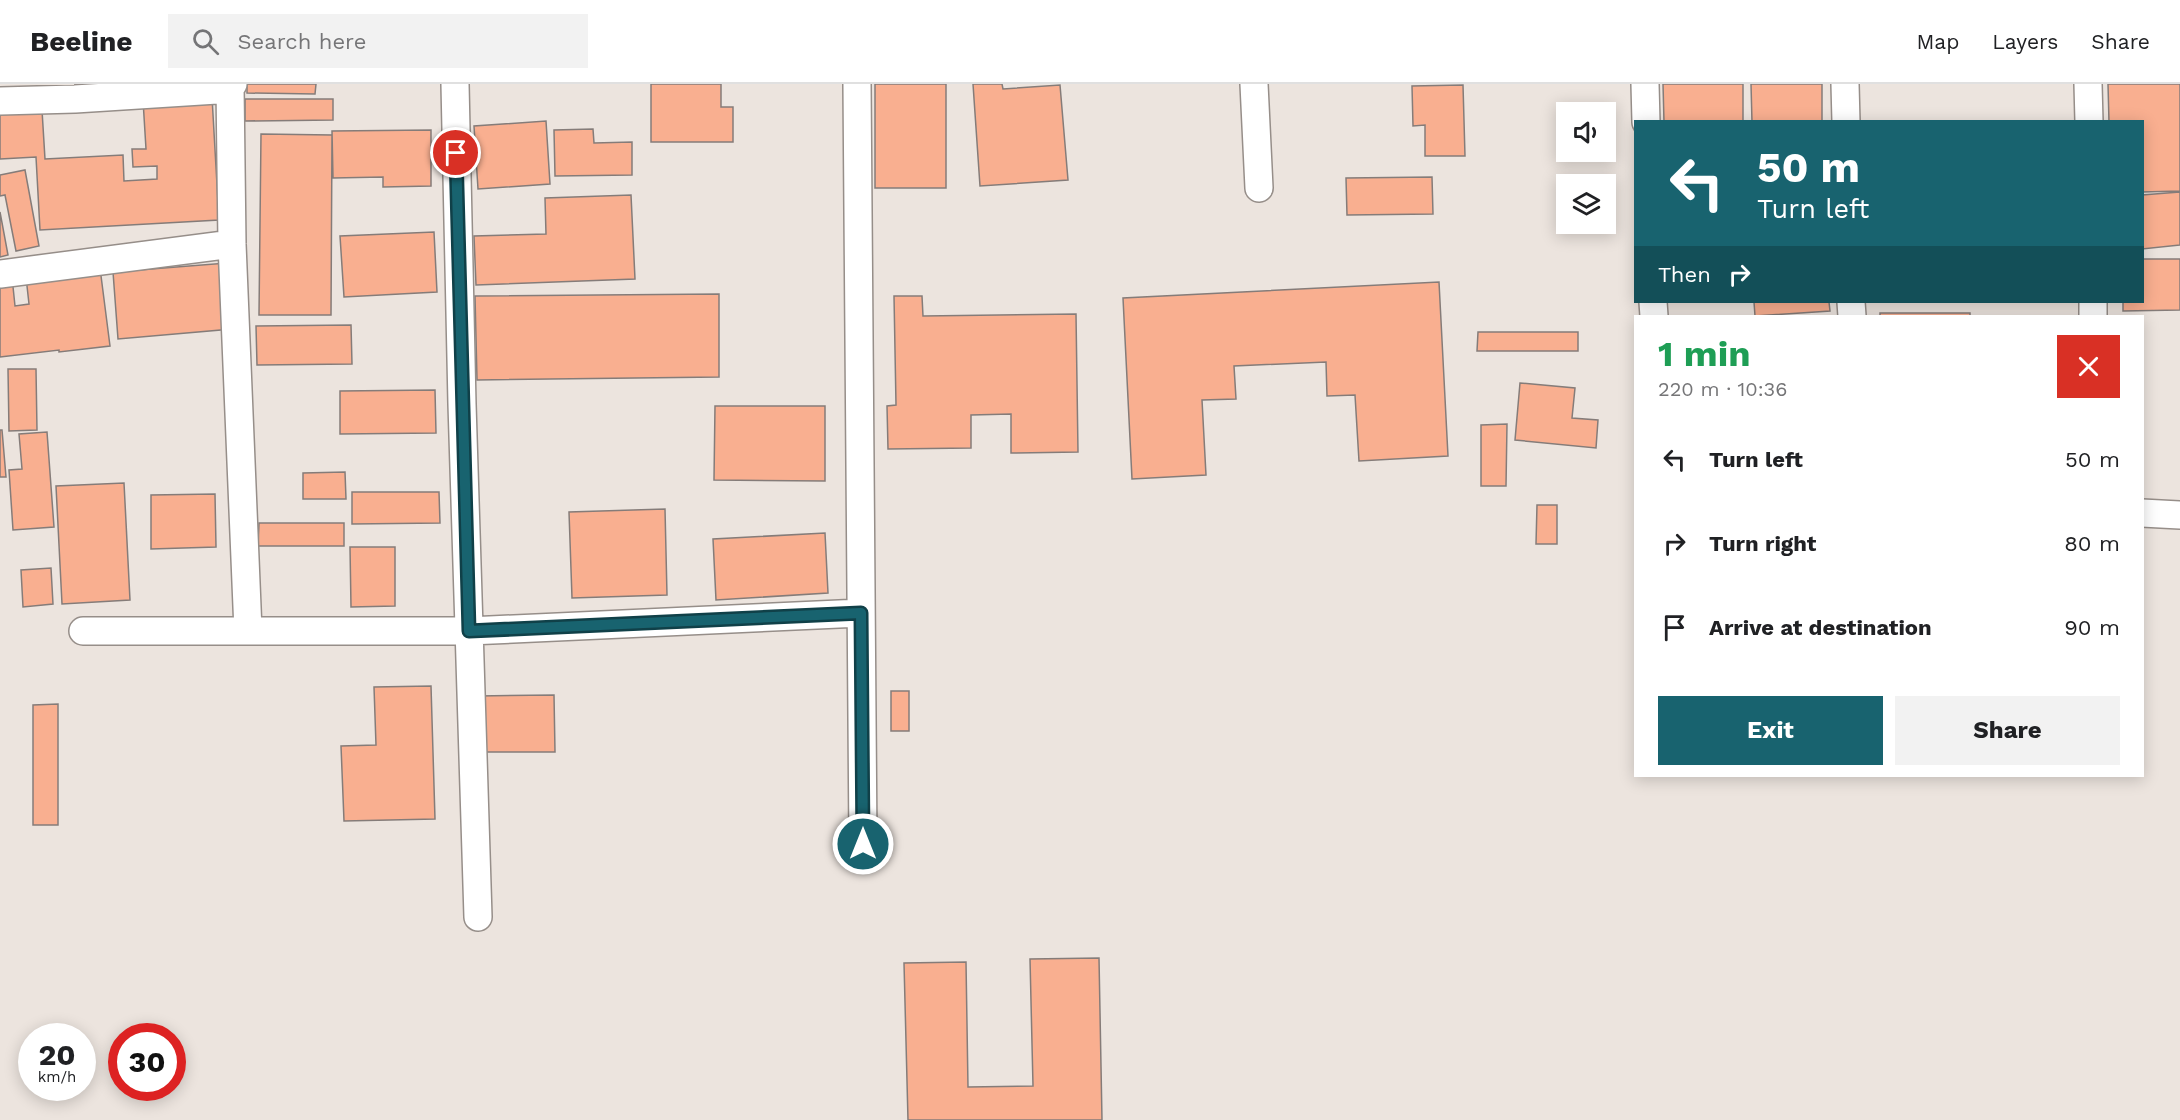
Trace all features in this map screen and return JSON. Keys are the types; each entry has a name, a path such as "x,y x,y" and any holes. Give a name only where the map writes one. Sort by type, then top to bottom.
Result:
{"street":[{"path":"454,84 478,917"},
{"path":"857,84 863,844"},
{"path":"1254,84 1258,188"},
{"path":"1645,84 1646,120"},
{"path":"1845,84 1846,120"},
{"path":"2088,84 2089,120"},
{"path":"0,101 42,91 75,99 217,90 231,85 232,244 248,631"},
{"path":"0,274 232,244"},
{"path":"2144,513 2180,515"},
{"path":"83,630 469,631 861,613"}],"building":[{"path":"247,84 316,84 315,94 247,93"},
{"path":"651,84 721,84 721,107 733,107 733,142 651,142"},
{"path":"875,84 946,84 946,188 875,188"},
{"path":"973,84 1002,84 1003,89 1060,85 1068,180 980,186"},
{"path":"1663,84 1743,84 1743,120 1664,120"},
{"path":"1751,84 1822,84 1822,120 1752,120"},
{"path":"2108,84 2180,84 2180,191 2144,192 2144,120 2109,120"},
{"path":"1463,85 1465,156 1425,156 1425,125 1413,126 1412,86"},
{"path":"212,97 219,220 40,230 36,157 0,159 0,113 42,110 45,159 123,155 124,181 157,179 157,166 133,167 132,149 146,149 143,100"},
{"path":"245,99 333,99 333,120 245,121"},
{"path":"546,121 550,184 478,189 474,126"},
{"path":"593,129 594,143 632,142 632,175 555,176 554,130"},
{"path":"431,130 431,186 383,187 383,177 333,178 332,131"},
{"path":"261,134 332,135 331,315 259,315"},
{"path":"25,170 39,246 16,251 5,195 0,196 0,175"},
{"path":"1432,177 1433,214 1347,215 1346,178"},
{"path":"2180,192 2180,245 2144,249 2144,195"},
{"path":"631,195 635,279 476,285 474,236 546,234 545,198"},
{"path":"0,212 8,255 0,257"},
{"path":"434,232 437,292 344,297 340,236"},
{"path":"2144,259 2180,259 2180,310 2123,311 2123,303 2144,303"},
{"path":"227,263 232,329 118,339 113,272"},
{"path":"100,268 110,346 0,357 0,279 12,277 15,306 29,304 26,277"},
{"path":"1439,282 1448,456 1359,461 1355,395 1327,396 1326,362 1234,366 1236,399 1202,400 1206,475 1132,479 1123,298"},
{"path":"719,294 719,377 477,380 475,296"},
{"path":"894,296 922,296 923,316 1076,314 1078,452 1011,453 1011,414 971,415 971,448 888,449 887,406 896,405"},
{"path":"1754,303 1829,303 1830,311 1770,315 1755,315"},
{"path":"1880,313 1970,313 1970,315 1880,315"},
{"path":"351,325 352,364 257,365 256,326"},
{"path":"1478,332 1578,332 1578,351 1477,351"},
{"path":"8,369 36,369 37,430 9,431"},
{"path":"1520,383 1575,388 1572,418 1598,420 1596,448 1515,440"},
{"path":"435,390 436,433 340,434 340,391"},
{"path":"715,406 825,406 825,481 714,480"},
{"path":"1507,424 1506,486 1481,486 1481,425"},
{"path":"0,430 2,430 6,477 0,477"},
{"path":"47,432 54,527 13,530 9,470 22,469 19,434"},
{"path":"345,472 346,499 303,499 303,473"},
{"path":"124,483 130,600 62,604 56,486"},
{"path":"352,492 439,492 440,523 352,524"},
{"path":"215,494 216,547 151,549 151,495"},
{"path":"1537,505 1557,505 1557,544 1536,544"},
{"path":"665,509 667,595 572,598 569,512"},
{"path":"259,523 344,523 344,546 258,546"},
{"path":"825,533 828,593 716,600 713,539"},
{"path":"350,547 395,547 395,606 351,607"},
{"path":"51,568 53,604 23,607 21,570"},
{"path":"431,686 435,819 344,821 341,746 376,745 374,687"},
{"path":"891,691 909,691 909,731 891,731"},
{"path":"554,695 555,752 478,752 478,696"},
{"path":"58,704 58,825 33,825 33,705"},
{"path":"1099,958 1102,1120 908,1120 904,963 966,962 968,1087 1033,1086 1030,959"}],"route":[{"path":"456,153 469,631 861,613 863,844"}]}
